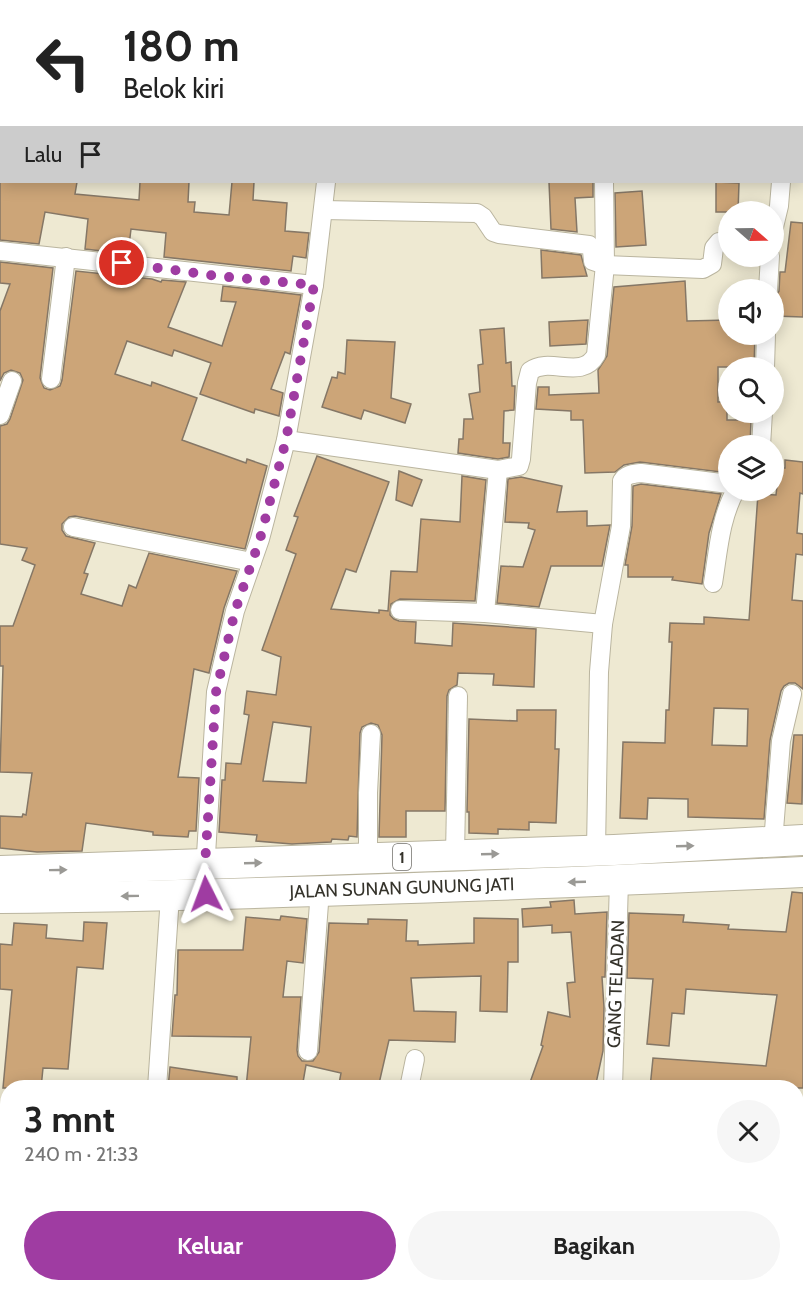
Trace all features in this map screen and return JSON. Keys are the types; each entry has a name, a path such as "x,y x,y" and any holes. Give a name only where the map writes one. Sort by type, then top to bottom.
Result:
{"highway":[{"name":"1","path":"9,885 206,879 368,858 605,850 803,840"},
{"path":"605,850 619,881"},
{"name":"JALAN SUNAN GUNUNG JATI","path":"9,885 170,896 206,879 320,890 619,881 803,872"}],"street":[{"path":"206,879 216,692 235,611 260,539 286,440 314,285 326,183"},
{"path":"286,440 498,470 519,466 530,371 540,366 582,367 592,362 596,355 605,265 604,183"},
{"path":"779,201 781,183"},
{"path":"323,210 477,213 483,217 493,232 589,245 593,261 605,265 703,269 712,264 718,243"},
{"path":"0,251 314,285"},
{"path":"51,379 66,257"},
{"path":"0,415 12,381"},
{"path":"485,612 498,470"},
{"path":"605,850 599,672 603,624 621,526 621,492 625,477 640,473 718,483"},
{"path":"713,583 722,531 730,501"},
{"path":"74,527 252,562"},
{"path":"400,610 485,612 603,624"},
{"path":"773,843 781,741 792,694"},
{"path":"455,855 458,696"},
{"path":"368,858 371,734"},
{"name":"GANG TELADAN","path":"613,1080 619,881"},
{"path":"308,1051 320,890"},
{"path":"158,1080 170,896"},
{"path":"411,1080 415,1059"}],"building":[{"path":"0,183 77,183 75,194 139,200 140,183 189,183 188,202 195,202 194,212 229,215 232,183 254,183 253,200 287,203 285,231 309,233 306,258 293,256 291,271 164,257 166,233 131,229 128,254 85,249 88,219 45,212 39,244 0,240"},
{"path":"549,183 593,183 593,197 575,198 577,232 551,229"},
{"path":"716,183 739,183 738,201 718,201 718,212 716,212"},
{"path":"642,191 646,245 616,247 615,193"},
{"path":"791,222 803,223 803,317 784,316 784,279 780,279 780,272 785,272"},
{"path":"541,250 581,255 587,276 542,278"},
{"path":"0,262 53,268 40,378 44,388 50,390 60,386 62,380 76,271 152,279 161,282 162,280 186,282 168,327 222,346 236,302 221,301 223,286 301,295 290,354 285,352 271,389 283,393 279,416 255,409 254,413 200,394 211,363 174,350 172,356 127,341 115,374 151,386 152,382 197,398 182,440 246,463 247,459 267,466 245,549 75,516 69,517 62,524 62,530 66,536 95,543 84,573 88,574 81,594 122,606 129,585 136,588 149,553 237,571 224,608 209,673 194,669 178,777 199,778 196,831 189,831 188,837 153,835 153,832 86,823 82,851 37,852 0,848 0,816 22,817 23,814 26,815 32,773 0,772 3,666 0,666 0,626 13,626 35,565 22,560 27,548 0,544 0,426 7,424 10,419 23,380 20,373 11,370 4,373 0,381 0,311 10,284 0,283"},
{"path":"685,281 687,321 718,320 718,345 755,345 754,357 718,357 718,423 751,423 750,435 718,435 718,472 640,462 624,465 615,472 585,473 583,420 571,420 571,411 536,409 538,387 549,387 549,395 599,393 598,370 607,356 614,287"},
{"path":"588,320 586,344 550,346 549,322"},
{"path":"504,328 506,363 511,362 512,386 515,386 514,410 504,411 503,443 510,443 509,457 498,459 458,453 459,439 463,439 464,419 473,419 469,394 480,392 478,365 483,364 480,330"},
{"path":"347,340 395,342 391,398 411,404 405,423 364,410 361,419 322,407 332,377 337,378 338,372 345,374"},
{"path":"317,456 389,482 356,572 346,569 331,609 379,613 379,610 388,611 391,571 417,572 421,519 460,522 462,476 486,480 475,601 400,599 391,604 390,615 399,621 416,622 415,643 452,646 453,623 536,629 534,687 493,685 494,674 458,673 457,685 449,690 447,696 445,811 406,811 406,837 379,837 382,735 378,725 371,723 362,727 360,733 357,837 349,836 348,840 332,839 331,842 292,844 256,841 257,835 219,832 222,780 225,780 226,763 241,764 249,715 244,714 247,691 276,695 281,657 262,650 296,554 286,550 298,517 294,516","holes":["273,722 311,727 306,783 263,781"]},
{"path":"785,460 803,462 803,494 800,493 797,533 803,534 803,555 796,554 792,600 803,601 803,689 795,683 789,683 781,691 770,740 764,819 688,817 688,799 648,798 647,819 620,818 623,742 665,743 672,642 669,642 670,623 704,624 704,617 749,620 758,501 784,501","holes":["714,708 748,709 747,746 712,745"]},
{"path":"399,471 422,480 412,506 396,500"},
{"path":"521,477 562,486 557,512 587,511 587,526 610,525 602,566 551,566 539,607 497,603 501,566 523,567 535,530 528,528 529,523 505,522 508,479"},
{"path":"641,484 718,494 719,501 709,533 702,584 672,580 673,577 628,577 628,565 625,565 632,526 633,486"},
{"path":"517,710 556,710 555,749 559,749 556,823 529,822 529,830 498,829 498,834 469,833 469,812 467,812 469,719 517,721"},
{"path":"794,735 803,735 802,804 787,803"},
{"path":"792,892 803,893 803,1080 651,1080 653,1058 766,1066 777,995 686,989 684,1014 672,1013 669,1046 647,1044 653,979 627,978 629,913 684,915 683,922 729,925 728,929 786,932"},
{"path":"574,900 575,914 607,912 605,977 602,977 603,1051 597,1080 531,1080 543,1046 541,1045 548,1012 570,1017 567,983 575,982 571,932 552,933 552,925 523,927 522,909 551,907 550,902"},
{"path":"281,916 307,919 303,963 287,961 283,997 301,997 297,1050 302,1061 313,1061 319,1052 329,923 368,924 368,919 407,920 406,941 418,941 418,945 474,943 474,918 518,919 518,962 508,962 507,1012 480,1011 481,976 411,978 414,1011 456,1012 455,1042 389,1040 380,1080 340,1080 341,1073 306,1065 303,1080 247,1080 251,1037 172,1036 175,995 177,995 178,950 243,950 246,917 280,920"},
{"path":"84,922 107,923 103,969 77,967 68,1069 43,1068 42,1080 4,1080 12,990 0,989 0,944 12,945 14,923 47,925 46,938 83,941"},
{"path":"170,1067 237,1077 237,1080 169,1080"}],"route":[{"path":"122,263 217,276 314,285 286,440 260,539 235,611 216,692 205,865 206,894"}]}
